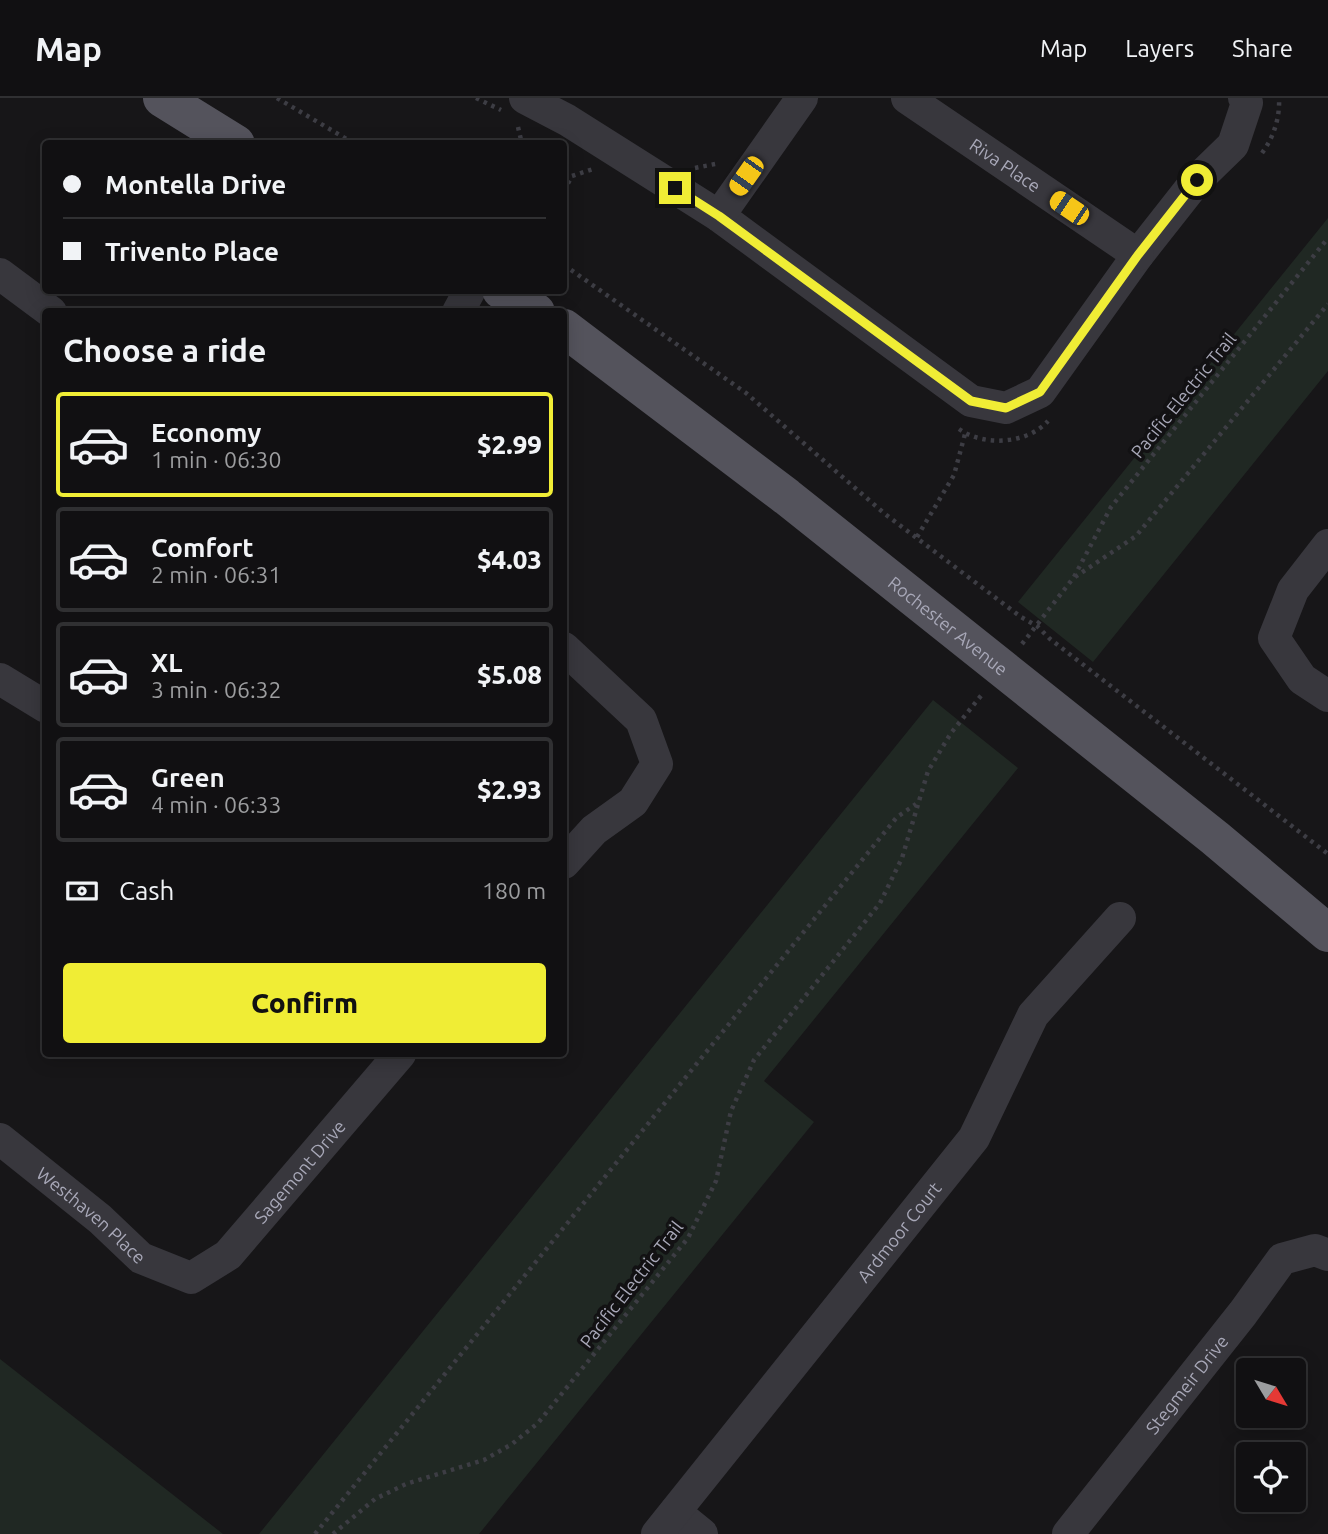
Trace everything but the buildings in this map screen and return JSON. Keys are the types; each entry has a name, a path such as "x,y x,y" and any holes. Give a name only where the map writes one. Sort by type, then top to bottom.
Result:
{"main road":[{"path":"162,98 230,140"},
{"path":"507,294 530,308"},
{"name":"Rochester Avenue","path":"567,330 787,496 1226,847 1328,933"}],"street":[{"path":"525,98 561,132 719,216 971,401 1006,408 1040,392 1138,255 1197,180 1233,145 1245,101"},
{"path":"719,216 802,98"},
{"name":"Riva Place","path":"907,98 1138,255"},
{"path":"0,274 46,308"},
{"path":"1328,545 1293,590 1274,638 1302,679 1328,696"},
{"path":"567,651 641,720 657,764 634,802 594,830 567,860"},
{"path":"0,679 42,705"},
{"name":"Ardmoor Court","path":"666,1523 974,1138 1032,1015 1120,918"},
{"name":"Sagemont Drive","path":"191,1278 228,1255 397,1057"},
{"name":"Westhaven Place","path":"0,1139 100,1219 141,1258 191,1278"},
{"name":"Stegmeir Drive","path":"1068,1534 1243,1313 1282,1259 1321,1252"},
{"path":"666,1523 702,1534"}],"path":[{"path":"277,98 348,140"},
{"path":"1257,160 1269,143 1280,112 1279,98"},
{"path":"685,162 695,168 732,161"},
{"path":"567,185 572,176 599,167"},
{"name":"Pacific Electric Trail","path":"1037,626 1074,577 1111,507 1328,239"},
{"path":"567,267 746,393 885,514 1021,617 1037,626 1049,639 1328,854"},
{"name":"Pacific Electric Trail","path":"1074,577 1136,536 1328,304"},
{"path":"955,426 965,433 992,441 1018,438 1043,426 1051,418"},
{"path":"917,537 954,475 965,433"},
{"name":"Pacific Electric Trail","path":"333,1534 375,1499 406,1484 484,1460 529,1430 688,1238 716,1181 731,1111 754,1060 880,903 902,858 928,771 965,716"},
{"path":"315,1534 897,817 917,804"}],"shaded area":[{"path":"1328,218 1328,371 1093,662 1018,602"},
{"path":"933,700 1018,768 764,1081 814,1122 479,1534 259,1534"},
{"path":"0,1359 223,1534 0,1534"}],"route":[{"path":"675,188 719,216 928,366 971,401 1006,408 1040,392 1138,255 1197,180"}]}
